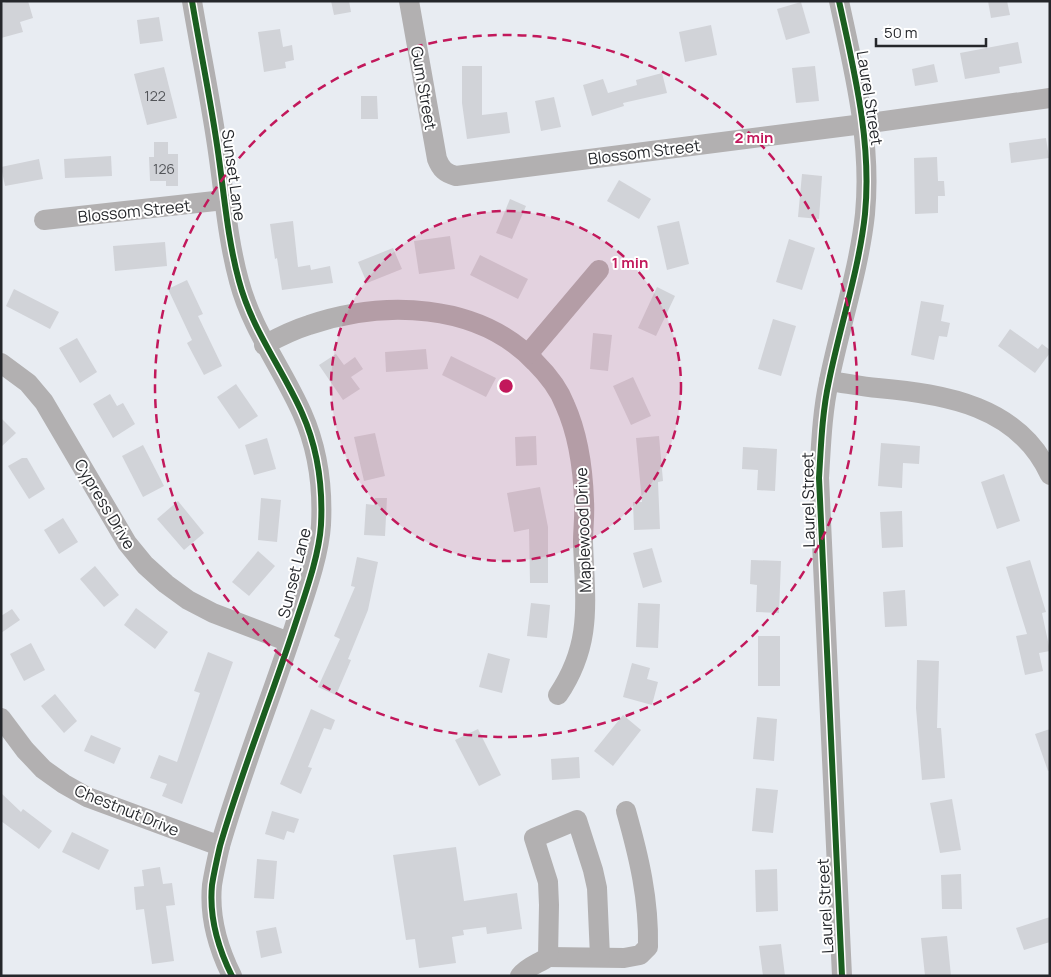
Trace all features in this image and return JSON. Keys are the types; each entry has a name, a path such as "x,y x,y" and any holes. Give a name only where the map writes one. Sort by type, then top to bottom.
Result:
{"street":[{"name":"Sunset Lane","path":"192,1 238,280 264,345 302,413 319,466 322,495 321,528 317,549 289,642 220,846 212,886 212,910 216,935 232,976"},
{"name":"Gum Street","path":"409,1 437,159 440,167 446,172"},
{"name":"Laurel Street","path":"839,1 863,124 867,186 865,215 859,251 829,381 822,432 819,478 842,976"},
{"name":"Blossom Street","path":"446,172 456,176 1050,98"},
{"name":"Blossom Street","path":"44,220 224,200"},
{"path":"528,354 599,270"},
{"name":"Maplewood Drive","path":"264,345 310,324 375,311 402,309 434,312 460,317 481,324 505,336 528,354 543,370 565,404 573,428 581,465 584,502 583,534 586,620 576,664 558,695"},
{"name":"Cypress Drive","path":"1,363 28,383 44,402 127,543 145,565 188,600 213,613 289,642"},
{"path":"829,381 920,392 968,404 996,416 1013,427 1037,452 1050,475"},
{"name":"Chestnut Drive","path":"1,718 25,750 44,769 64,784 87,797 220,846"},
{"path":"520,976 532,965 548,958 624,958 640,955 648,947 649,919 640,862 626,811"},
{"path":"548,958 548,882 534,838 577,820 594,870 597,888 600,957"}],"building":[{"path":"9,1 28,1 33,18 20,22 23,32 1,38 1,4"},
{"path":"331,1 349,1 351,12 334,15"},
{"path":"988,1 1007,1 1010,15 991,18"},
{"path":"801,2 810,33 786,40 777,9"},
{"path":"159,17 163,41 140,44 137,20"},
{"path":"711,25 717,55 685,62 679,32"},
{"path":"280,29 283,47 292,45 294,60 285,62 286,68 264,72 258,32"},
{"path":"1018,42 1022,63 999,67 1000,73 965,79 960,53"},
{"path":"934,64 938,82 915,86 912,69"},
{"path":"462,66 482,66 482,115 507,112 510,133 467,139 462,103"},
{"path":"815,66 819,101 796,103 792,68"},
{"path":"164,67 177,118 147,125 134,74"},
{"path":"662,73 667,93 623,103 624,106 592,116 583,85 603,79 608,93 637,85 636,80"},
{"path":"361,96 377,96 378,119 361,119"},
{"path":"554,97 561,127 541,131 535,101"},
{"path":"1046,138 1049,158 1011,163 1009,143"},
{"path":"154,142 168,142 168,154 178,154 178,186 166,186 166,181 150,181 149,157 154,157"},
{"path":"111,156 112,176 65,178 64,159"},
{"path":"937,157 938,181 944,181 945,196 938,196 938,213 915,214 914,158"},
{"path":"39,159 43,179 5,186 1,167"},
{"path":"802,174 822,176 819,219 798,217"},
{"path":"619,180 651,199 639,219 607,201"},
{"path":"510,199 526,206 512,239 496,233"},
{"path":"293,221 298,267 310,265 311,270 330,266 333,283 282,290 270,224"},
{"path":"679,221 689,264 667,270 657,226"},
{"path":"450,236 455,269 419,274 414,241"},
{"path":"789,239 815,248 802,290 776,282"},
{"path":"165,242 167,266 115,271 113,246"},
{"path":"393,248 402,269 367,283 358,262"},
{"path":"480,255 528,279 518,299 470,275"},
{"path":"187,280 203,314 198,316 222,366 204,375 187,343 192,340 168,289"},
{"path":"657,287 675,296 656,336 638,328"},
{"path":"14,289 59,312 50,329 6,306"},
{"path":"921,301 944,305 941,321 950,323 947,337 939,336 934,360 911,355"},
{"path":"773,319 796,326 781,376 758,369"},
{"path":"1010,329 1038,349 1042,344 1050,350 1050,353 1035,373 998,346"},
{"path":"593,333 612,335 608,371 590,369"},
{"path":"77,338 97,372 80,383 59,348"},
{"path":"426,349 428,369 386,372 385,352"},
{"path":"336,354 344,365 355,357 363,369 351,377 360,389 343,400 319,365"},
{"path":"451,356 496,378 486,397 442,375"},
{"path":"633,377 651,416 631,425 613,386"},
{"path":"236,384 258,416 239,429 217,397"},
{"path":"110,394 117,406 123,403 135,424 113,438 93,404"},
{"path":"1,418 16,433 1,447"},
{"path":"375,433 385,476 364,481 354,437"},
{"path":"536,436 537,465 516,466 515,437"},
{"path":"659,436 663,481 658,482 660,529 634,530 633,502 642,502 636,438"},
{"path":"267,438 276,469 254,475 245,445"},
{"path":"881,443 920,446 919,464 903,463 902,488 878,486"},
{"path":"143,445 164,486 143,497 122,456"},
{"path":"743,447 777,449 775,491 757,490 758,470 742,469"},
{"path":"22,458 27,458 45,489 29,499 8,466"},
{"path":"1004,474 1020,521 997,529 981,482"},
{"path":"540,487 548,527 548,583 530,583 529,529 514,532 507,493"},
{"path":"261,498 281,500 277,542 258,540"},
{"path":"375,498 387,498 385,536 364,535 366,504 374,505"},
{"path":"178,501 204,533 184,550 157,519"},
{"path":"902,511 903,547 882,548 880,512"},
{"path":"63,518 78,542 59,554 44,530"},
{"path":"652,548 662,582 643,588 633,553"},
{"path":"258,551 275,566 249,596 232,582"},
{"path":"357,557 378,562 368,610 348,659 351,660 336,695 318,687 340,639 334,636 355,587 351,586"},
{"path":"751,560 781,561 779,613 756,612 757,585 750,584"},
{"path":"1030,560 1046,612 1042,613 1050,651 1039,653 1043,671 1025,675 1016,636 1027,634 1006,567"},
{"path":"95,566 119,595 104,607 80,579"},
{"path":"905,590 907,626 885,627 883,592"},
{"path":"531,603 550,605 547,638 527,636"},
{"path":"638,603 660,604 658,648 636,647"},
{"path":"136,608 168,632 155,649 124,625"},
{"path":"12,609 20,620 1,633 1,616"},
{"path":"758,636 780,636 780,686 758,686"},
{"path":"31,643 45,670 24,681 10,654"},
{"path":"208,652 233,662 182,804 162,796 167,784 150,778 159,755 177,762 200,693 194,691"},
{"path":"488,653 510,659 502,693 479,687"},
{"path":"917,660 939,661 937,728 941,728 945,778 922,780 916,708"},
{"path":"632,663 650,668 647,679 658,682 652,705 623,697"},
{"path":"55,694 77,721 64,733 41,706"},
{"path":"311,709 335,720 331,730 324,728 308,767 312,768 301,794 280,784"},
{"path":"623,715 641,730 613,766 594,751"},
{"path":"757,717 777,719 774,761 753,759"},
{"path":"478,729 501,775 479,786 455,740"},
{"path":"1050,729 1050,770 1048,771 1035,734"},
{"path":"91,735 121,748 114,764 84,751"},
{"path":"579,757 580,778 552,780 551,759"},
{"path":"756,788 778,790 773,833 752,831"},
{"path":"1,793 21,812 23,809 52,831 39,849 1,821"},
{"path":"952,799 961,850 940,853 930,803"},
{"path":"272,811 299,819 294,833 287,831 284,840 265,834"},
{"path":"72,832 109,850 99,870 62,852"},
{"path":"456,847 464,901 517,893 522,929 487,934 486,927 463,930 464,935 452,937 456,963 419,968 415,939 406,940 393,855"},
{"path":"257,859 277,861 274,899 254,898"},
{"path":"160,867 163,884 172,883 175,905 166,906 174,961 152,964 144,909 136,910 134,887 144,886 142,870"},
{"path":"777,869 778,911 756,912 755,870"},
{"path":"961,874 962,909 942,909 941,875"},
{"path":"1050,917 1050,942 1024,950 1016,928"},
{"path":"276,927 282,953 261,958 256,931"},
{"path":"947,936 951,976 925,976 921,938"},
{"path":"781,944 785,976 763,976 759,946"}],"cycle path":[{"path":"192,1 214,127 229,231 239,281 259,332 302,413 316,454 321,496 320,537 310,577 285,655 237,791 220,846 212,885 213,920 219,943 232,976"},
{"path":"839,1 864,133 867,187 865,214 858,256 827,393 822,430 819,478 842,976"}]}
